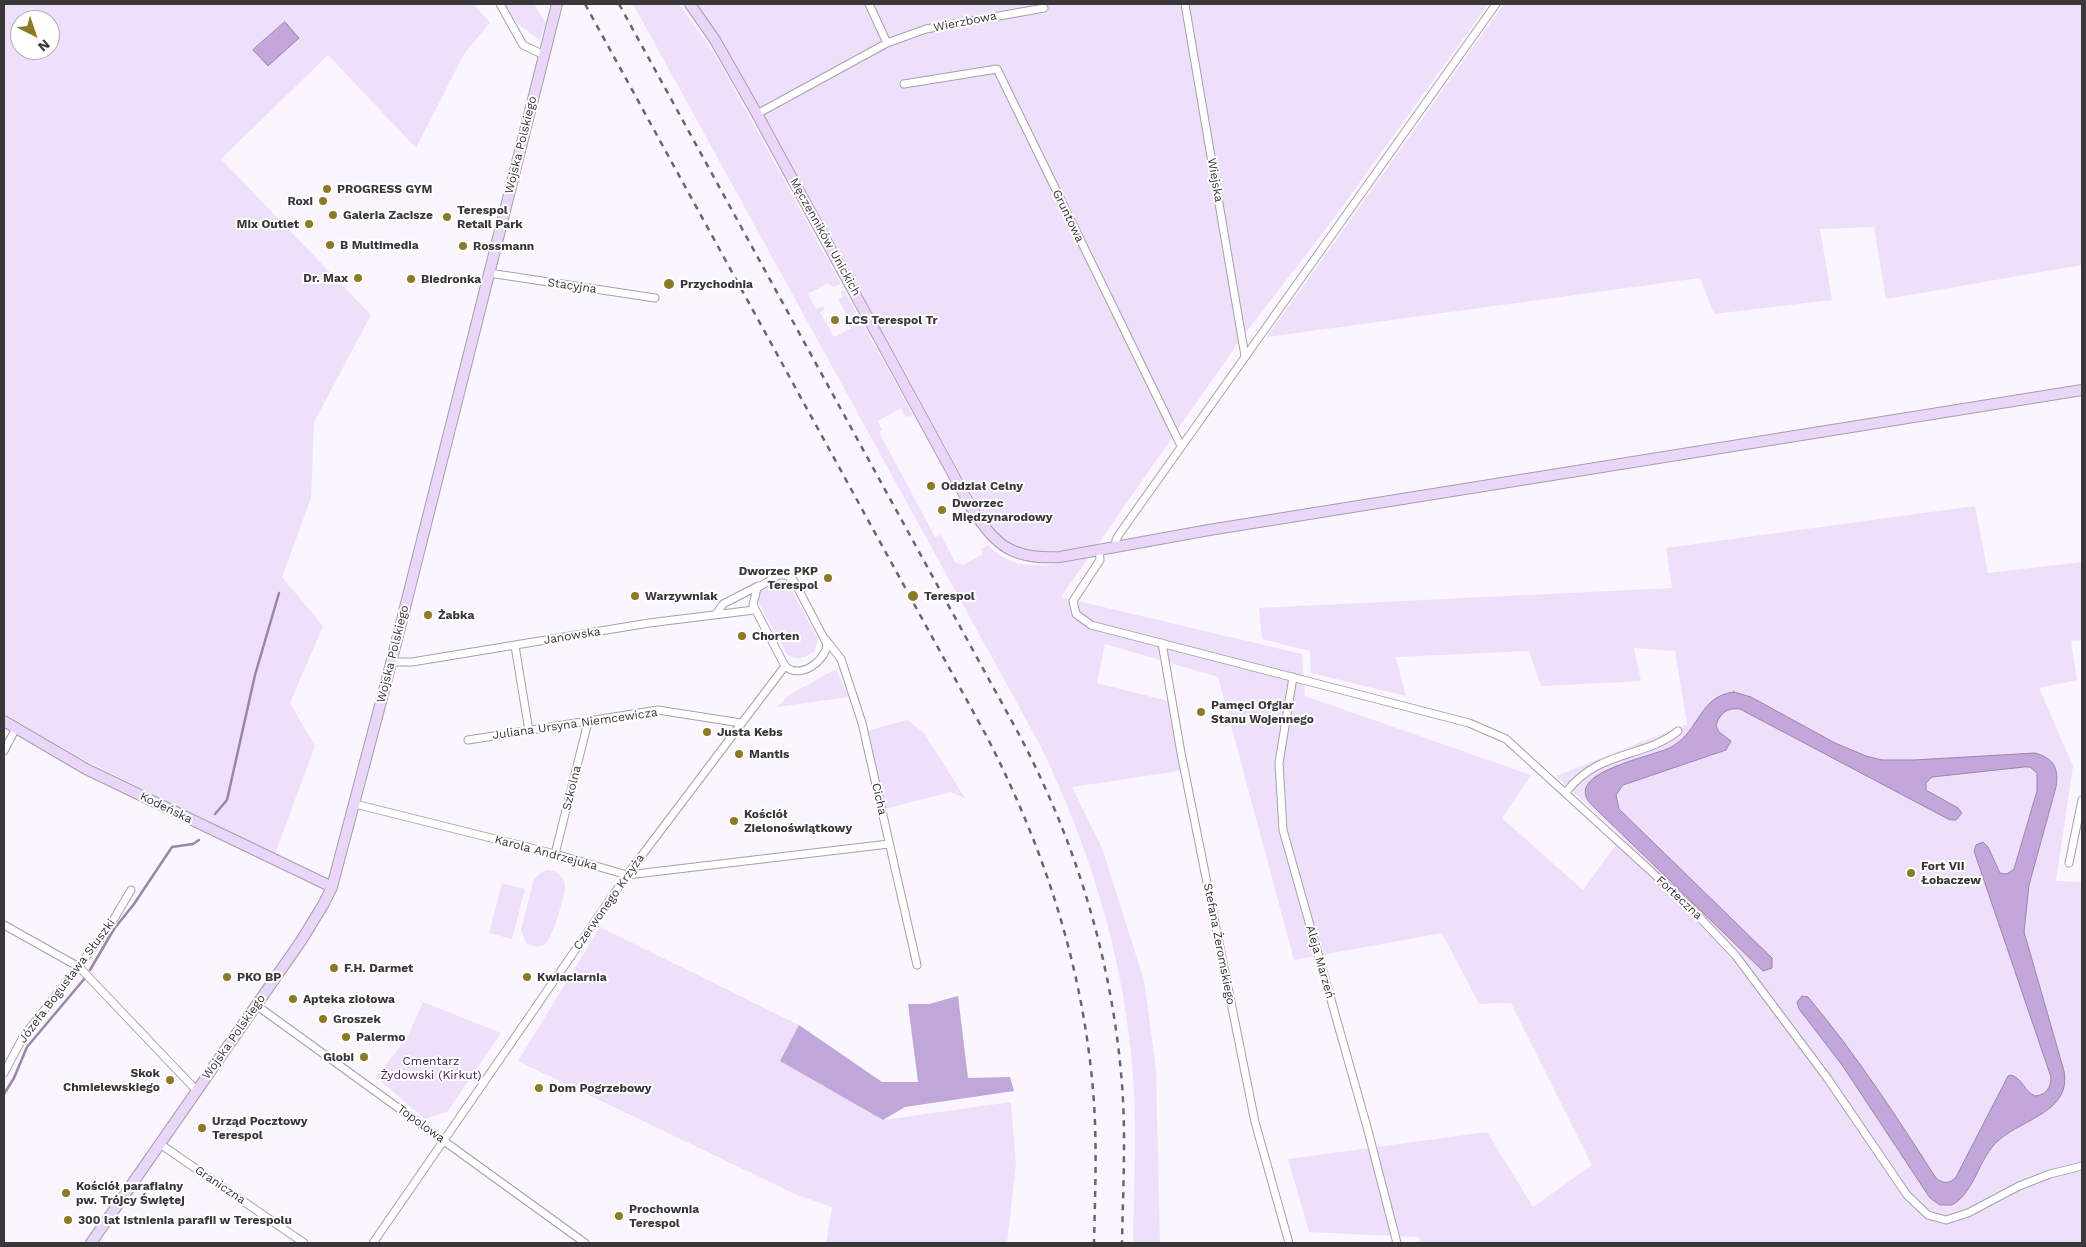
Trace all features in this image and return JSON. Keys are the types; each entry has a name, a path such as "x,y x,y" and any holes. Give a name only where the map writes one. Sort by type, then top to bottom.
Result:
{"main road":[{"name":"Wojska Polskiego","path":"91,1243 315,918 332,887 355,804 557,4"},
{"name":"Męczenników Unickich","path":"690,4 715,40 757,114 983,526 1006,548 1030,557 1060,557 1116,546 2082,390"},
{"name":"Kodeńska","path":"4,721 86,769 332,887"}],"street":[{"path":"500,4 523,45 544,55"},
{"path":"869,4 887,43"},
{"name":"Wiejska","path":"1185,4 1245,356"},
{"path":"1116,546 1116,540 1120,533 1496,4"},
{"name":"Wierzbowa","path":"757,114 887,43 926,30 1044,8"},
{"name":"Gruntowa","path":"904,84 997,70 1181,446"},
{"name":"Stacyjna","path":"489,273 655,298"},
{"name":"Forteczna","path":"1096,550 1100,560 1073,601 1076,614 1091,625 1303,678 1469,723 1506,739 1688,905 1736,956 1828,1079 1907,1194 1928,1215 1946,1220 1968,1214 2020,1186 2050,1174 2078,1166"},
{"name":"Cicha","path":"716,614 722,604 779,575 786,575 792,579 826,640 841,659 862,723 917,965"},
{"path":"760,585 753,596 754,610 785,666 792,671 798,672 818,662 826,652 826,640"},
{"name":"Janowska","path":"391,662 412,662 716,614 754,610"},
{"name":"Stefana Żeromskiego","path":"1162,643 1180,753 1255,1122 1289,1243"},
{"path":"515,646 529,731"},
{"name":"Czerwonego Krzyża","path":"372,1243 627,875 740,723 785,666"},
{"name":"Aleja Marzeń","path":"1293,677 1279,763 1283,830 1367,1127 1397,1243"},
{"name":"Juliana Ursyna Niemcewicza","path":"468,740 658,710 740,723"},
{"name":"Szkolna","path":"555,854 588,722"},
{"path":"4,750 16,728"},
{"path":"1566,792 1586,771 1612,758 1669,739 1678,731"},
{"path":"2069,863 2082,800"},
{"name":"Karola Andrzejuka","path":"355,804 555,854 627,875 888,844"},
{"name":"Józefa Bogusława Słuszki","path":"4,1073 23,1037 108,928 132,890"},
{"path":"4,924 79,967 197,1091"},
{"name":"Topolowa","path":"256,1005 586,1243"},
{"name":"Graniczna","path":"160,1144 304,1243"}],"green space":[{"path":"4,4 474,4 490,23 464,54 416,148 328,55 221,159 371,315 314,422 311,498 282,577 323,626 290,703 315,746 275,854 78,757 4,713"},
{"path":"500,4 534,4 546,23 540,40 519,25"},
{"path":"633,4 679,4 716,56 841,284 833,287 828,283 808,294 816,309 823,306 825,309 820,312 834,337 853,327 838,299 843,296 841,291 844,290 913,415 906,417 901,408 878,421 882,430 879,432 935,537 941,535 955,562 963,565 983,554 981,549 988,545 1010,561 1022,564 1048,565 1088,558 1061,597 1302,654 1305,696 1531,775 1502,818 1583,890 1622,836 1556,776 1687,724 1675,651 1634,648 1641,681 1541,686 1529,651 1396,657 1406,696 1311,673 1310,651 1262,639 1259,608 1672,588 1666,548 1975,506 1988,573 2082,562 2082,640 2071,641 2077,680 2039,688 2073,766 2056,881 2082,882 2082,1243 1421,1243 1419,1237 1309,1232 1288,1159 1487,1132 1533,1207 1592,1165 1511,1003 1479,1004 1442,933 1294,960 1218,677 1105,644 1097,683 1168,701 1180,771 1072,787 1102,848 1144,980 1156,1069 1160,1243 1133,1243 1134,1100 1126,1013 1110,934 1087,857 1072,819 1040,745"},
{"path":"696,4 1488,4 1332,221 1240,340 1098,544 1052,552 1038,552 1012,544 999,535 987,522 730,55"},
{"path":"1504,4 2082,4 2082,265 1886,299 1874,227 1820,229 1832,300 1714,314 1700,278 1267,337"},
{"path":"778,580 789,585 818,639 815,651 805,657 795,658 787,654 759,603 759,594 763,588"},
{"path":"836,669 849,697 777,707 789,695"},
{"path":"907,720 924,733 965,798 950,792 881,810 863,732"},
{"path":"548,870 556,872 563,878 565,889 555,926 548,941 543,945 533,946 526,943 521,930 534,879 542,872"},
{"path":"502,883 525,889 512,939 489,933"},
{"path":"600,927 799,1025 780,1061 883,1120 1011,1102 1016,1164 1007,1243 826,1243 832,1207 797,1195 518,1061"},
{"name":"Cmentarz Żydowski (Kirkut)","path":"423,1002 501,1033 447,1112 425,1119 376,1077 407,1038"}],"shaded area":[{"path":"285,22 299,38 268,66 253,50"},
{"path":"1734,692 1751,697 1835,743 1866,756 1882,760 2035,753 2047,758 2054,765 2057,775 2056,787 2029,885 2024,932 2064,1071 2064,1085 2061,1096 2044,1113 2009,1133 1992,1147 1967,1191 1952,1205 1940,1205 1930,1198 1842,1065 1799,1009 1797,1002 1802,996 1808,997 1826,1019 1875,1086 1936,1178 1946,1182 1954,1179 2008,1076 2015,1077 2035,1096 2045,1092 2050,1084 2051,1077 1974,851 1976,845 1983,842 1988,847 2000,873 2007,874 2014,869 2037,791 2037,773 2030,767 2024,767 1932,777 1926,783 1926,790 1958,808 1962,813 1956,820 1950,820 1740,709 1731,709 1721,715 1716,726 1719,732 1731,741 1726,750 1623,785 1616,795 1619,809 1772,958 1772,968 1763,971 1592,806 1586,796 1586,787 1594,778 1605,771 1673,746 1689,731 1706,707 1722,695"},
{"path":"958,996 968,1078 1010,1077 1014,1091 905,1107 883,1120 780,1061 799,1025 882,1082 918,1082 908,1004 929,1004"}],"waterway":[{"path":"215,814 227,800 255,675 279,593"},
{"path":"90,970 114,929 134,904 172,847 193,844 199,840"},
{"path":"4,1094 14,1078 27,1047 85,978"}],"railway":[{"path":"585,4 987,737 1027,824 1059,914 1072,960 1082,1007 1095,1120 1094,1243"},
{"path":"619,4 1015,727 1056,812 1087,900 1100,945 1110,991 1122,1084 1124,1124 1122,1243"}],"place":[{"name":"PROGRESS GYM","path":"327,189"},
{"name":"Roxi","path":"323,201"},
{"name":"Galeria Zacisze","path":"333,215"},
{"name":"Terespol Retail Park","path":"447,217"},
{"name":"Mix Outlet","path":"309,224"},
{"name":"B Multimedia","path":"330,245"},
{"name":"Rossmann","path":"463,246"},
{"name":"Dr. Max","path":"358,278"},
{"name":"Biedronka","path":"411,279"},
{"name":"Przychodnia","path":"669,284"},
{"name":"LCS Terespol Tr","path":"835,320"},
{"name":"Oddział Celny","path":"931,486"},
{"name":"Dworzec Międzynarodowy","path":"942,510"},
{"name":"Dworzec PKP Terespol","path":"828,578"},
{"name":"Warzywniak","path":"635,596"},
{"name":"Terespol","path":"913,596"},
{"name":"Żabka","path":"428,615"},
{"name":"Chorten","path":"742,636"},
{"name":"Pamęci Ofgiar Stanu Wojennego","path":"1201,712"},
{"name":"Justa Kebs","path":"707,732"},
{"name":"Mantis","path":"739,754"},
{"name":"Kościół Zielonoświątkowy","path":"734,821"},
{"name":"Fort VII Łobaczew","path":"1911,873"},
{"name":"F.H. Darmet","path":"334,968"},
{"name":"PKO BP","path":"227,977"},
{"name":"Kwiaciarnia","path":"527,977"},
{"name":"Apteka ziołowa","path":"293,999"},
{"name":"Groszek","path":"323,1019"},
{"name":"Palermo","path":"346,1037"},
{"name":"Globi","path":"364,1057"},
{"name":"Skok Chmielewskiego","path":"170,1080"},
{"name":"Dom Pogrzebowy","path":"539,1088"},
{"name":"Urząd Pocztowy Terespol","path":"202,1128"},
{"name":"Kościół parafialny pw. Trójcy Świętej","path":"66,1193"},
{"name":"Prochownia Terespol","path":"619,1216"},
{"name":"300 lat istnienia parafii w Terespolu","path":"68,1220"}]}
